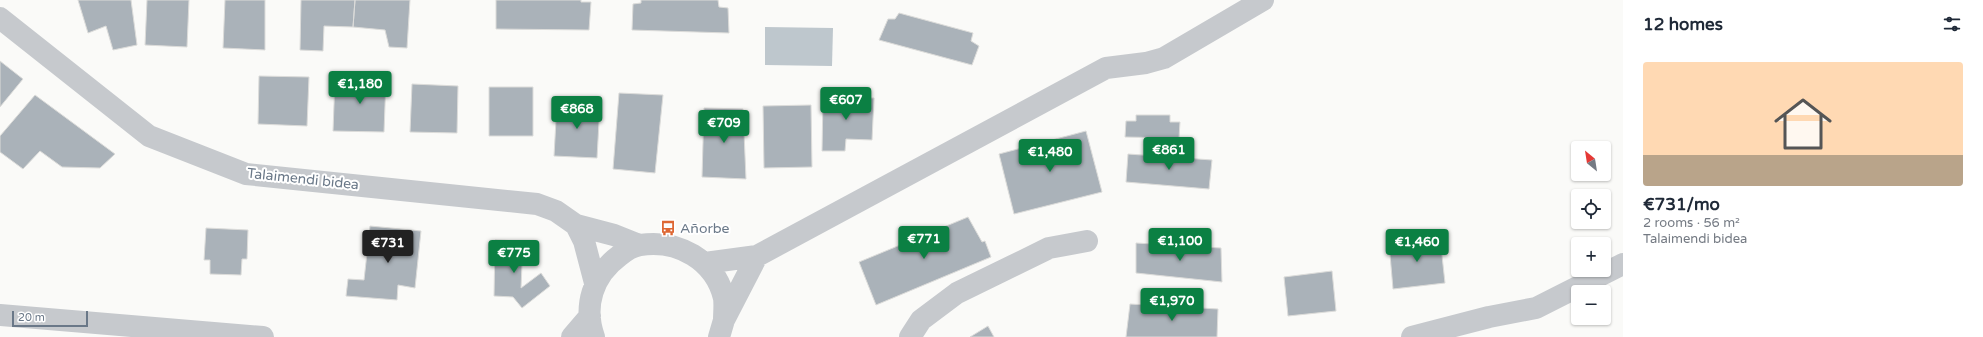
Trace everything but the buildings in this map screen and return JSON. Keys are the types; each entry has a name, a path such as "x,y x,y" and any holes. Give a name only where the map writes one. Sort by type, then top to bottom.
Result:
{"street":[{"path":"705,263 757,256 1106,68 1146,63 1164,58 1263,0"},
{"name":"Talaimendi bidea","path":"0,18 149,136 246,174 537,204 556,211 576,225 614,235 639,245"},
{"name":"Talaimendi bidea","path":"576,225 584,241 595,283"},
{"path":"910,337 921,320 957,293 1049,248 1087,241"},
{"path":"594,337 589,305 595,283 608,264 626,251 639,245 668,244 688,251 705,263 717,280 724,299 722,328"},
{"path":"722,328 757,256"},
{"path":"1412,337 1489,317 1536,308 1623,264"},
{"path":"0,316 263,337"},
{"path":"572,337 590,316"}],"shaded area":[{"path":"765,27 833,28 832,66 765,65"}],"place":[{"name":"Añorbe","path":"668,228"}]}
